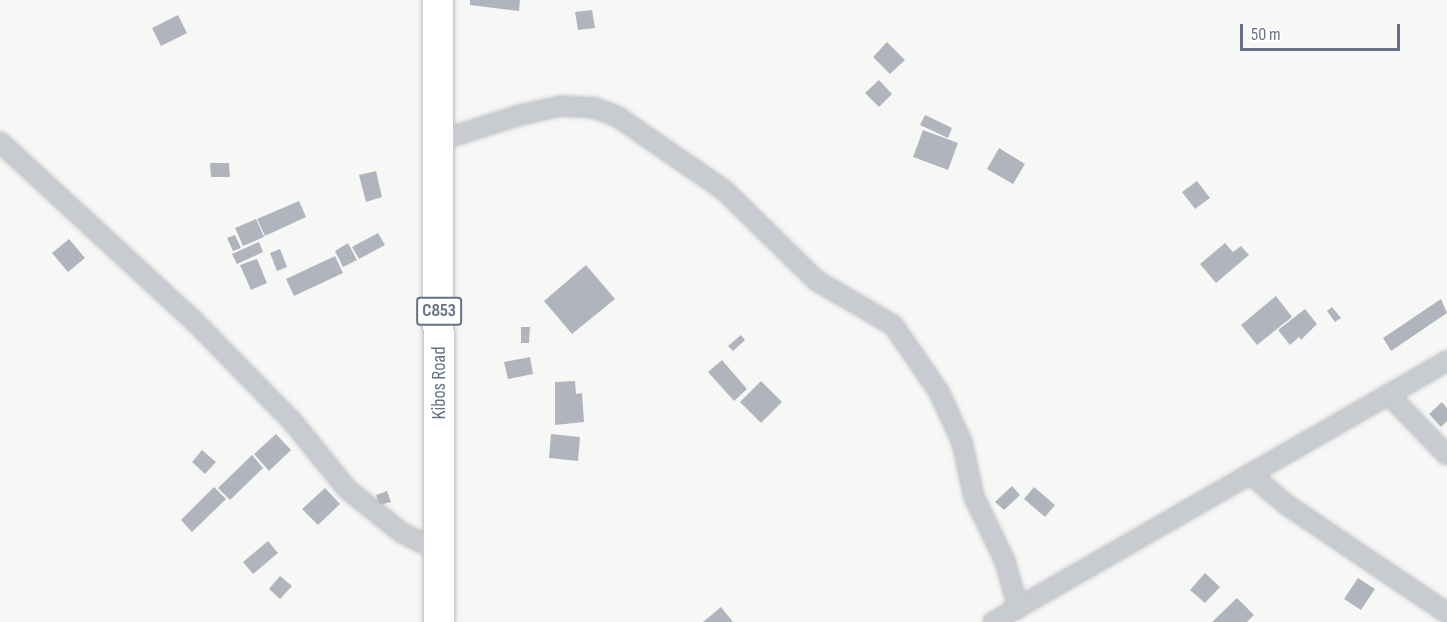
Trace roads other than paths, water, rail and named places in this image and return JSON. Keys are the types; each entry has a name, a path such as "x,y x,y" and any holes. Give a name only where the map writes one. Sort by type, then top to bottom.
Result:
{"main road":[{"name":"Kibos Road","path":"438,0 440,622"}],"street":[{"path":"438,141 520,115 561,106 595,108 618,117 724,190 817,281 893,325 939,392 962,442 974,497 1005,561 1005,617"},
{"path":"0,142 194,321 292,421 347,489 402,533 439,550"},
{"path":"1005,617 1447,361"},
{"path":"1389,395 1447,455"},
{"path":"1250,474 1287,505 1447,613"}]}
